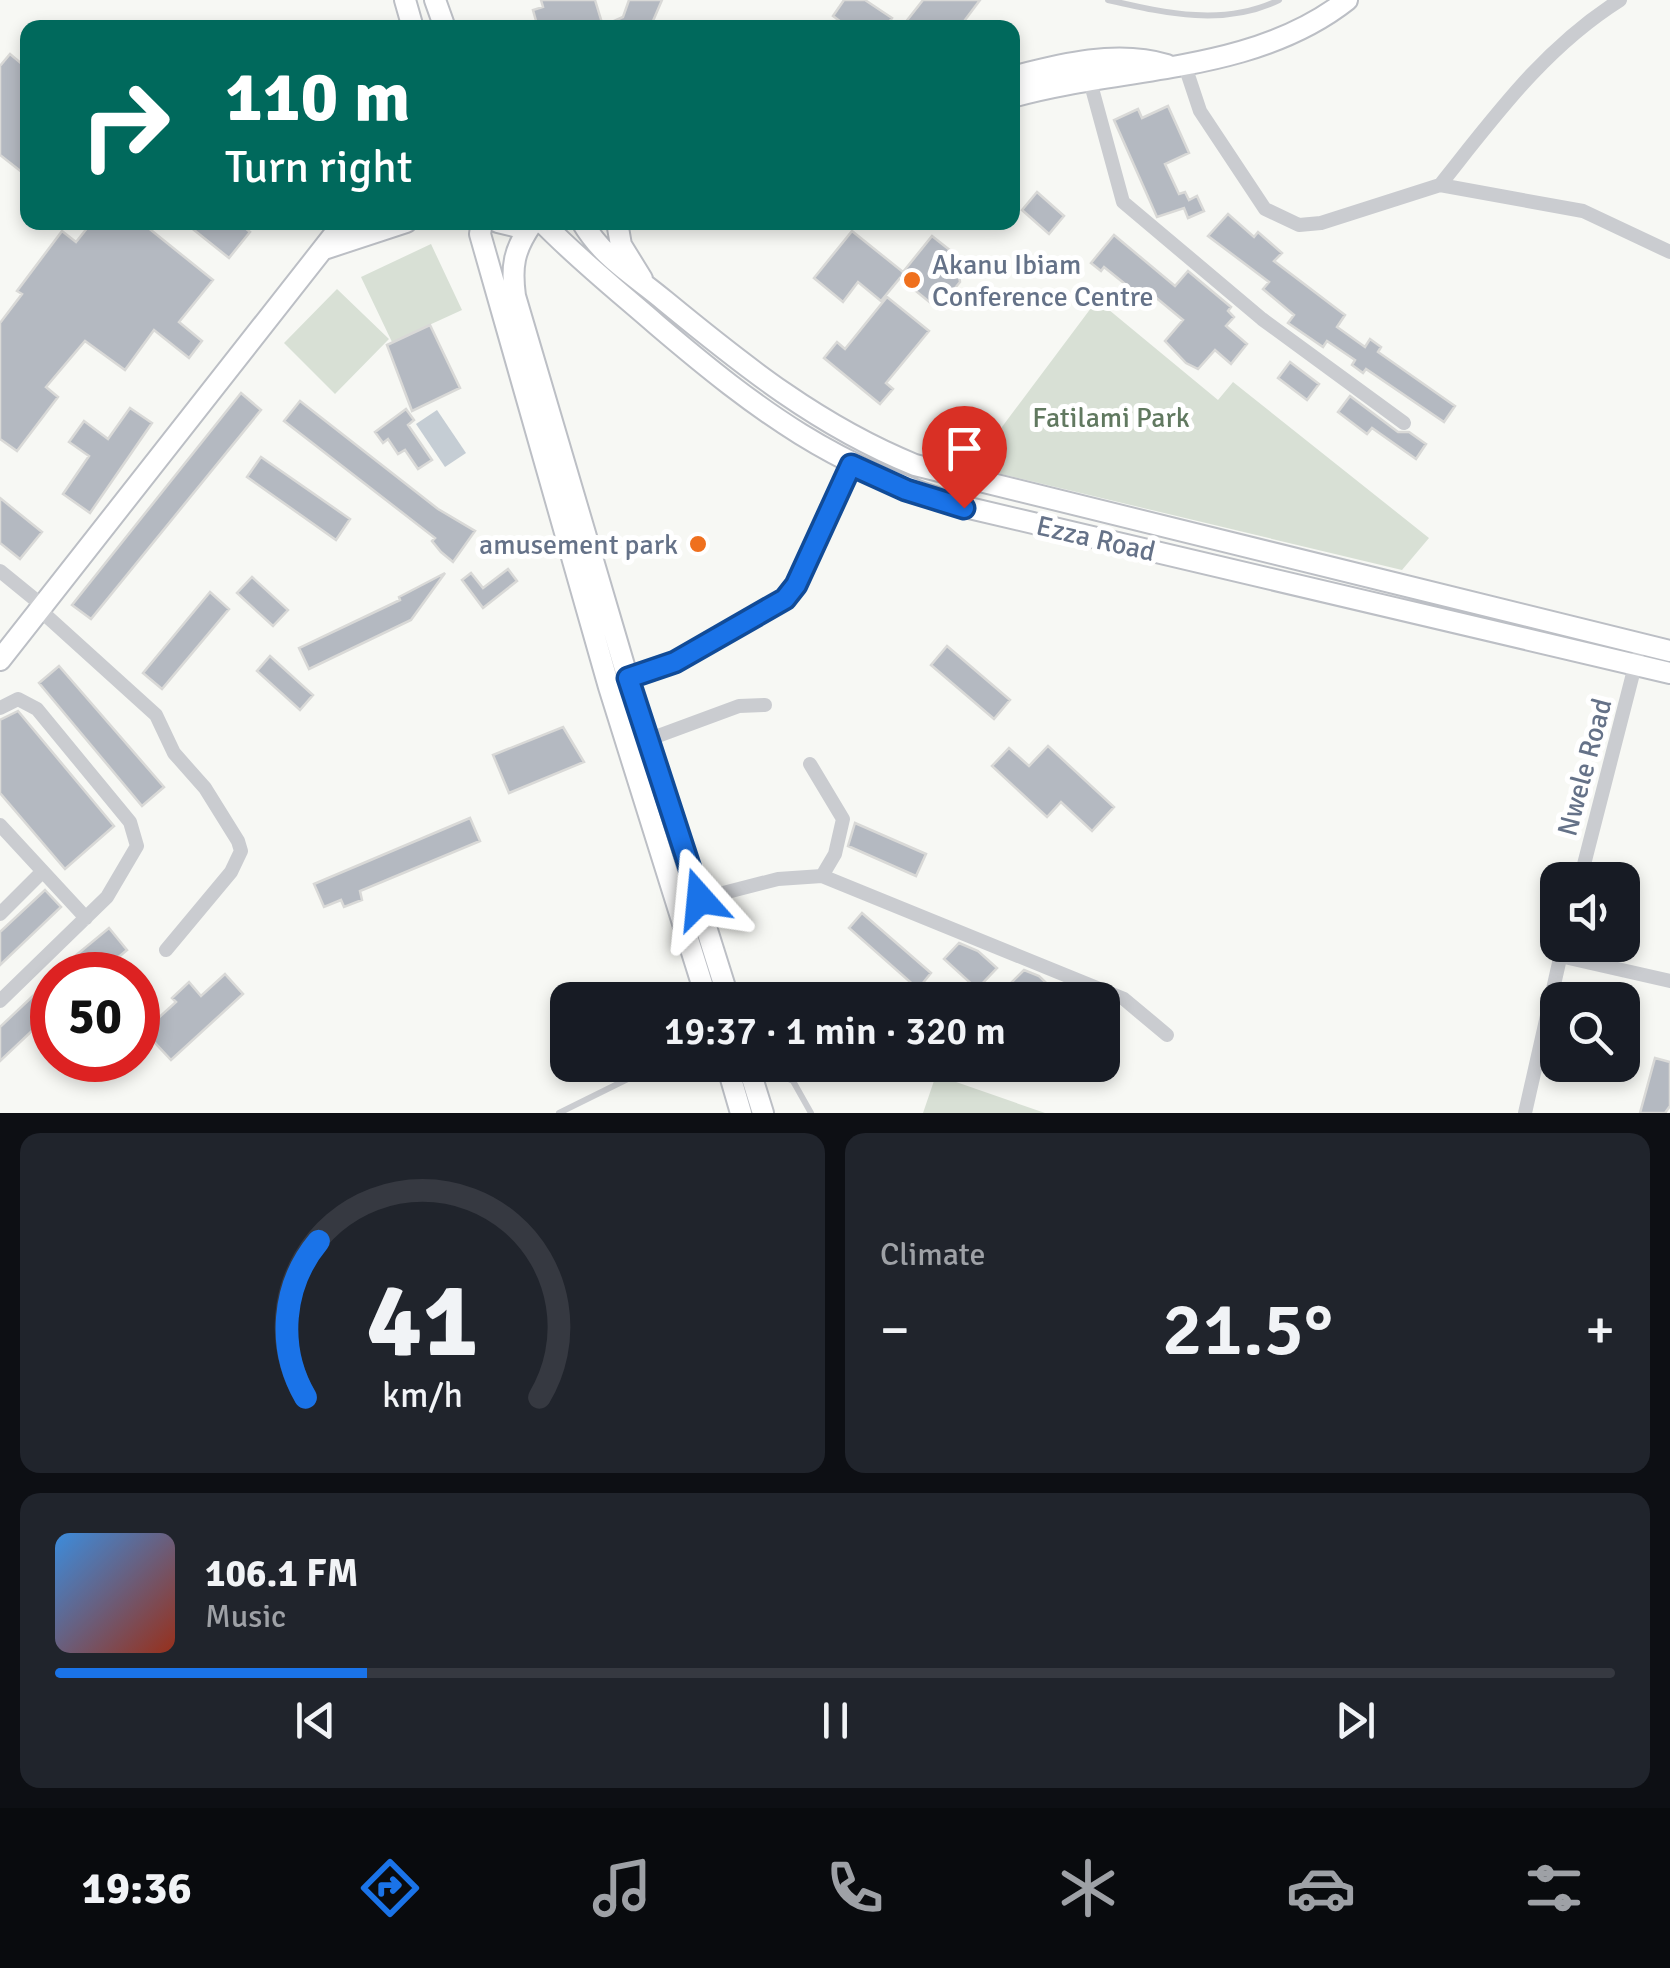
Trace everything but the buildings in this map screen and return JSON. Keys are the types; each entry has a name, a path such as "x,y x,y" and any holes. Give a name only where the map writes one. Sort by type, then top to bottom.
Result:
{"main road":[{"path":"1020,95 1138,76 1272,42 1347,0"},
{"path":"1020,75 1054,66 1137,56 1175,64"},
{"path":"0,660 337,230"},
{"path":"322,249 349,230"},
{"path":"322,249 381,230"},
{"path":"481,230 604,668 701,982"},
{"path":"531,230 516,248 512,271 516,296 628,678 725,982"},
{"name":"Ezza Road","path":"545,230 742,397 851,465 906,490 964,508 1670,674"},
{"name":"Ezza Road","path":"588,230 611,261 645,284 756,377 859,443 971,481 1670,650"},
{"path":"618,230 621,244 645,284"},
{"path":"964,508 971,481"},
{"path":"732,1082 741,1113"},
{"path":"753,1082 763,1113"}],"street":[{"path":"1440,185 1529,73 1576,30 1620,0"},
{"path":"1175,64 1200,111 1265,210 1280,220 1299,225 1322,223 1440,185 1583,211 1670,252"},
{"path":"1090,82 1123,202 1262,320 1404,423"},
{"path":"0,572 156,715 174,753 205,788 238,841 240,851 231,872 166,950"},
{"name":"Nwele Road","path":"1585,862 1640,644"},
{"path":"0,708 18,700 38,709 130,822 136,837 134,857 86,918 0,1001"},
{"path":"647,740 738,706 765,705"},
{"path":"810,764 843,819 835,854 822,876"},
{"path":"0,825 86,918"},
{"path":"0,914 41,873"},
{"path":"700,899 778,879 822,876 1124,999 1168,1035"},
{"path":"1525,1113 1559,962"},
{"path":"1604,962 1670,981"}],"lane":[{"path":"1108,0 1204,17 1259,10 1278,0"},
{"path":"628,678 675,662 785,599 796,585 851,465"},
{"path":"560,1113 622,1082"},
{"path":"794,1082 811,1113"}],"green space":[{"path":"431,244 462,310 392,342 361,277"},
{"path":"337,289 389,339 335,394 284,343"},
{"name":"Fatilami Park","path":"1097,300 1218,400 1233,382 1429,538 1402,570 972,467"},
{"path":"934,1082 956,1082 1045,1113 923,1113"}],"shaded area":[{"path":"437,410 466,453 445,467 416,424"}],"place":[{"name":"Akanu Ibiam Conference Centre","path":"912,280"},
{"name":"amusement park","path":"698,544"}],"route":[{"path":"700,899 628,678 675,662 785,599 796,585 851,465 906,490 964,508"}]}
